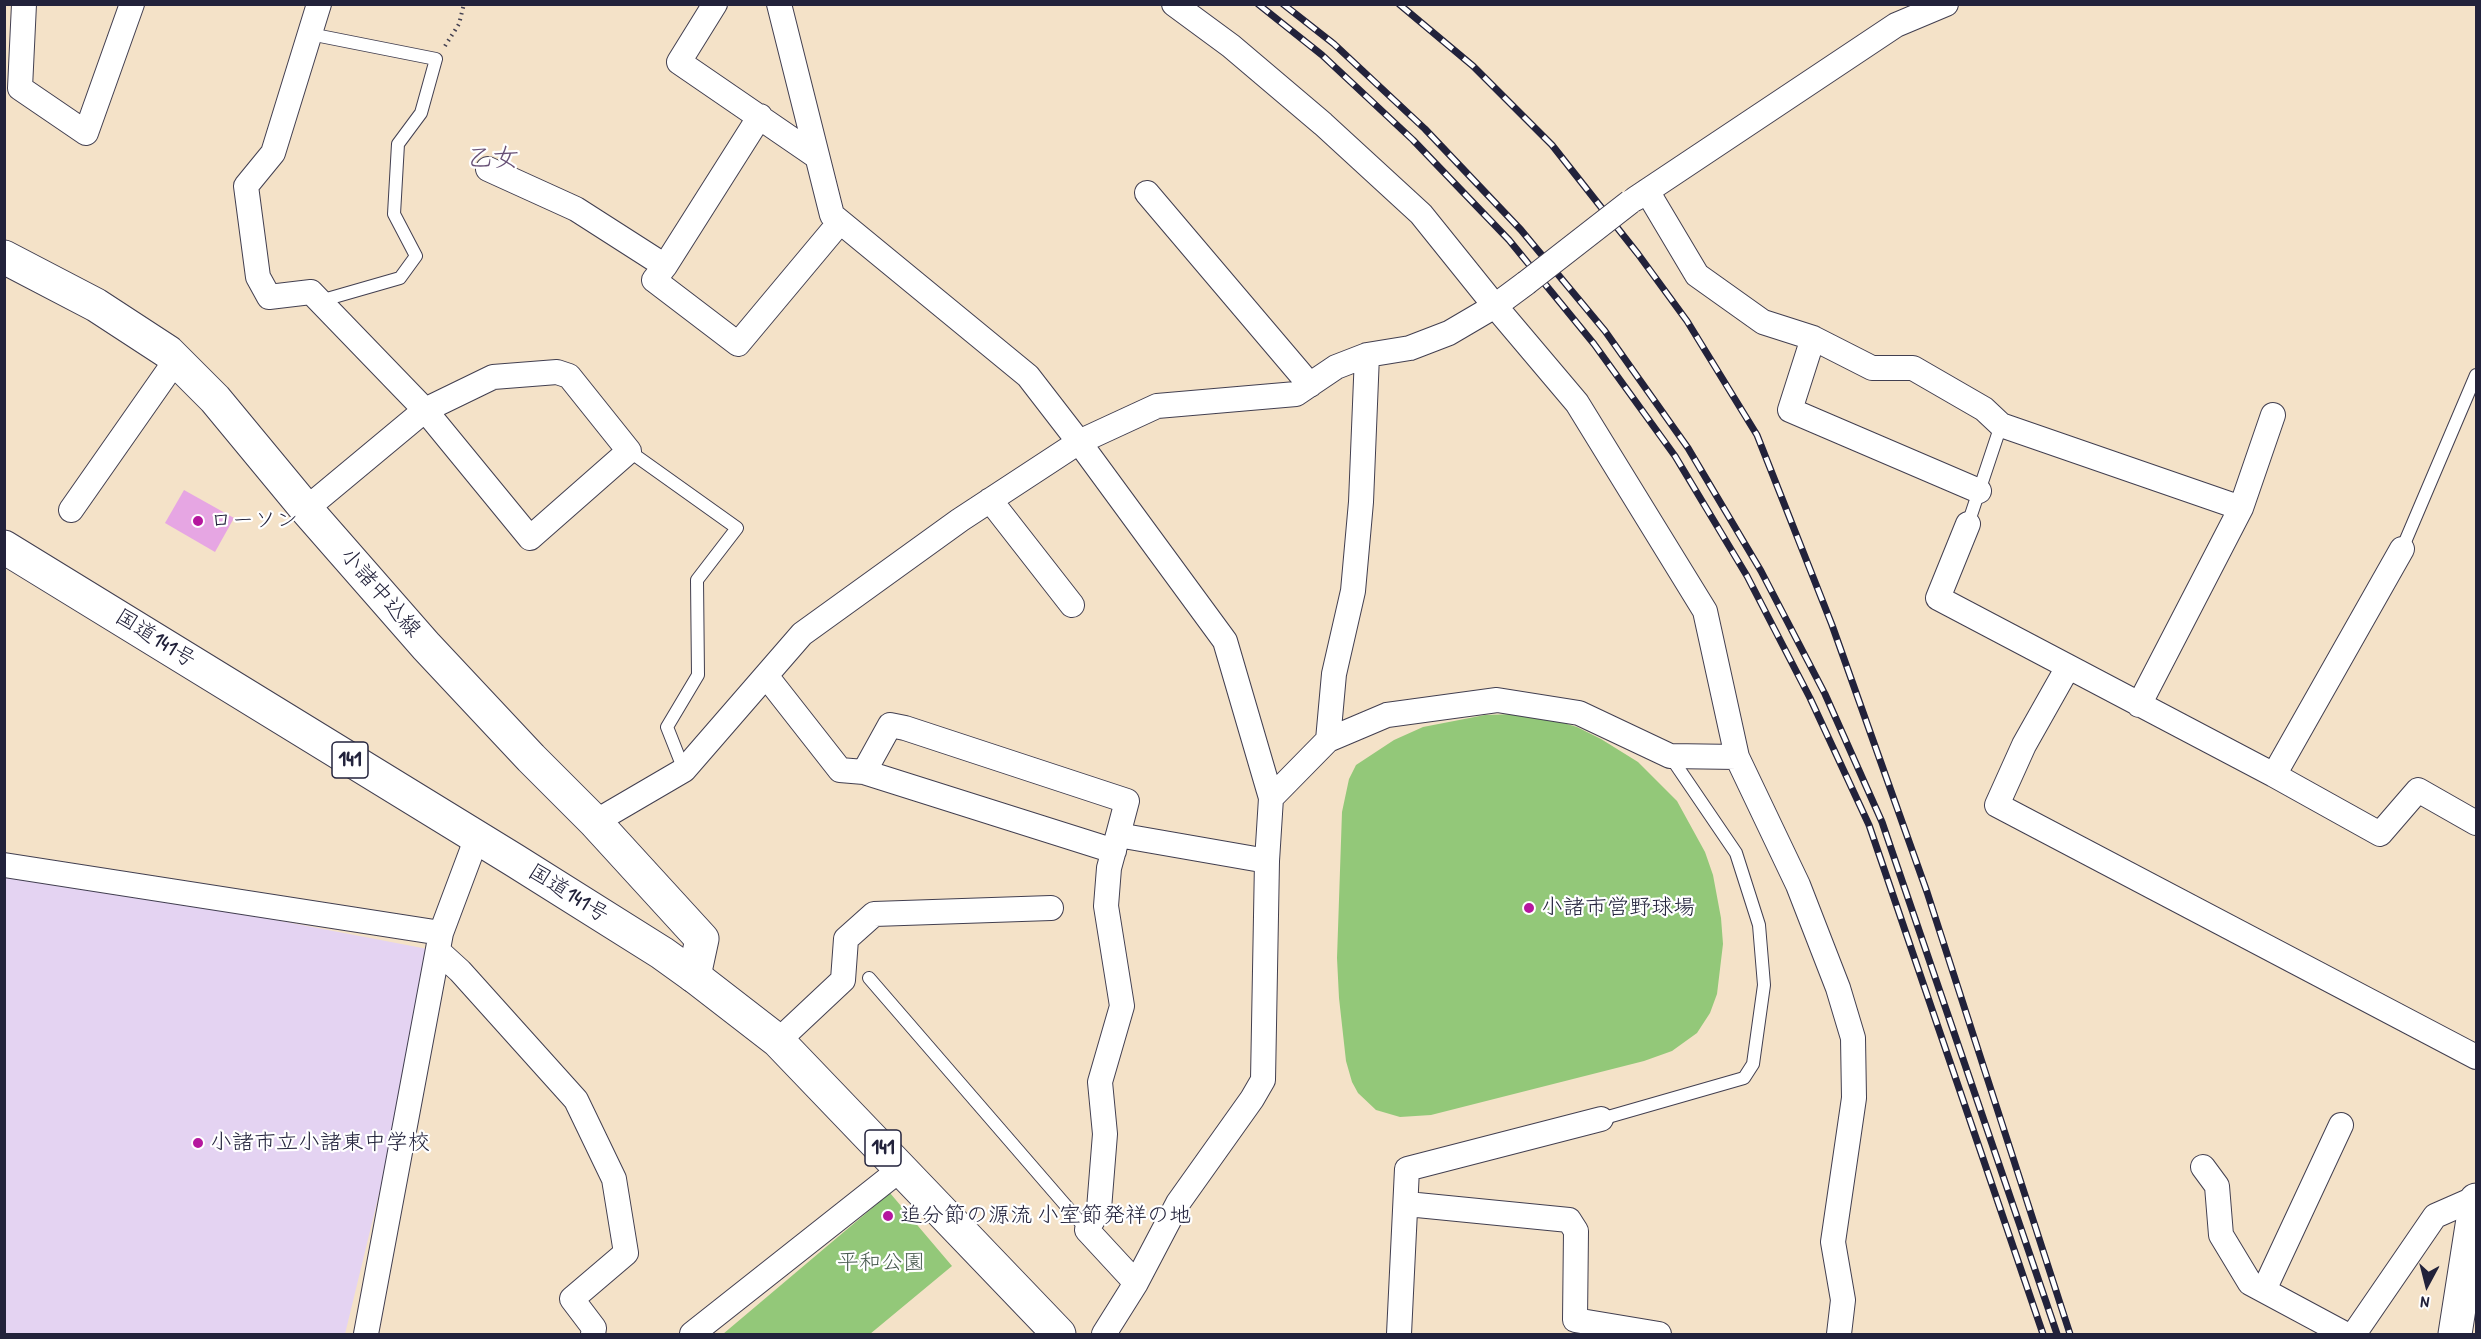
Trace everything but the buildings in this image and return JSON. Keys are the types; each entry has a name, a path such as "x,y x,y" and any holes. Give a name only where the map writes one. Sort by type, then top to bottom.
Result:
{"main road":[{"name":"小諸中込線","path":"4,257 96,305 168,352 215,399 306,508 426,645 531,758 595,822 702,939 694,976"},
{"name":"国道141号","path":"4,547 477,837 662,953 694,976 778,1041 902,1168 1059,1335"},
{"path":"2455,1335 2476,1199"}],"street":[{"path":"24,4 20,88 86,133 132,4"},
{"path":"306,508 425,410 493,377 557,372 569,376 629,451 530,538 425,410 311,292 269,297 258,277 246,186 273,153 319,4"},
{"path":"715,4 680,62 816,156"},
{"path":"779,4 832,215 1028,376 1079,441 1225,641 1271,798 1267,861 1263,1080 1178,1203 1136,1283 1104,1335"},
{"path":"1174,4 1232,46 1323,124 1421,214 1577,404 1705,611 1737,757 1798,885 1838,988 1853,1038 1854,1098 1833,1242 1844,1300 1839,1335"},
{"path":"595,822 684,770 802,634 990,500 1079,441 1157,406 1296,394 1336,367 1368,355 1410,348 1449,333 1495,306 1639,197 1896,25 1946,4"},
{"path":"760,116 654,280 738,344 840,222"},
{"path":"488,169 576,209 665,266"},
{"path":"1147,194 1310,385"},
{"path":"1639,197 1697,275 1763,322 1813,338 1872,368 1913,368 1984,409 2001,425 2241,508"},
{"path":"1813,338 1790,410 1979,491"},
{"path":"1328,740 1334,674 1353,591 1361,502 1368,355"},
{"path":"71,510 176,360"},
{"path":"2139,705 2241,508 2273,415"},
{"path":"990,500 1072,604"},
{"path":"1968,524 1938,598 2274,775 2380,834 2418,790 2476,824"},
{"path":"2274,775 2402,549"},
{"path":"2068,667 2024,746 1997,805 2476,1057"},
{"path":"767,677 840,770 864,771 1116,843 1267,861"},
{"path":"1271,798 1328,740 1387,715 1497,700 1579,713 1670,756 1737,757"},
{"path":"864,771 890,725 1127,801 1109,868 1106,906 1122,1006 1100,1082 1105,1134 1099,1209 1087,1230 1136,1283"},
{"path":"366,1335 439,942 477,837"},
{"path":"4,865 439,942 460,971 576,1100 614,1179 626,1253 572,1299 594,1328 593,1335"},
{"path":"778,1041 843,981 846,939 874,914 1051,908"},
{"path":"1399,1335 1407,1169 1601,1119"},
{"path":"2264,1290 2341,1125"},
{"path":"2203,1167 2217,1186 2221,1235 2250,1282 2345,1335"},
{"path":"692,1335 902,1168"},
{"path":"2354,1335 2435,1216 2476,1199"},
{"path":"1407,1204 1569,1220 1576,1231 1575,1320 1659,1335"}],"lane":[{"path":"310,34 436,59 421,113 398,144 394,213 416,256 400,278 320,301"},
{"path":"2402,549 2476,375"},
{"path":"1968,524 2001,425"},
{"path":"629,451 737,528 697,580 698,675 667,727 684,770"},
{"path":"1601,1119 1744,1078 1753,1064 1764,985 1759,925 1736,853 1670,756"},
{"path":"869,978 1087,1230"}],"path":[{"path":"436,59 459,24 464,4"}],"shaded area":[{"name":"小諸市立小諸東中学校","path":"4,868 438,951 345,1334 5,1334"}],"green space":[{"name":"小諸市営野球場","path":"1516,714 1554,720 1577,727 1601,739 1638,762 1677,801 1705,852 1713,875 1723,944 1717,994 1710,1013 1697,1033 1672,1051 1644,1061 1431,1115 1400,1117 1376,1110 1358,1093 1352,1082 1346,1061 1339,998 1337,958 1342,812 1349,779 1356,765 1394,740 1423,727 1485,715"},
{"name":"平和公園","path":"890,1193 952,1266 870,1334 723,1334"}],"railway":[{"path":"1258,4 1322,55 1413,140 1509,240 1594,344 1675,456 1747,576 1810,698 1869,825 2043,1334"},
{"path":"1283,4 1334,44 1425,129 1521,230 1605,331 1688,448 1761,571 1825,694 1882,822 2057,1334"},
{"path":"1399,4 1473,66 1552,145 1638,254 1687,321 1757,435 1832,625 1927,892 2070,1334"}],"place":[{"name":"ローソン","path":"198,521"},
{"name":"小諸市営野球場","path":"1529,908"},
{"name":"小諸市立小諸東中学校","path":"198,1143"},
{"name":"追分節の源流 小室節発祥の地","path":"888,1216"}],"district":[{"name":"乙女","path":"493,159"}]}
